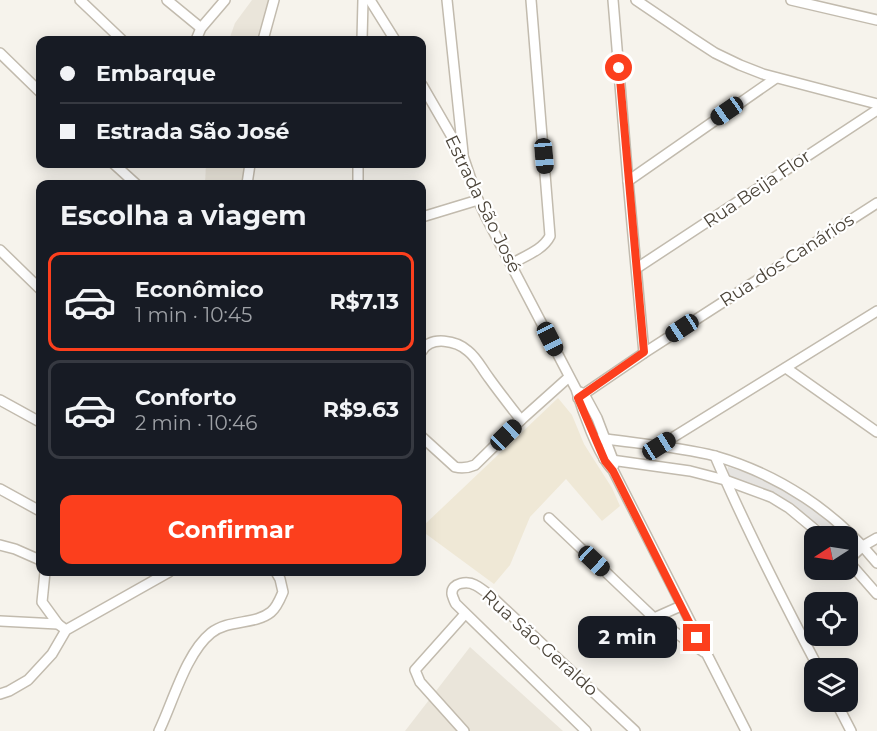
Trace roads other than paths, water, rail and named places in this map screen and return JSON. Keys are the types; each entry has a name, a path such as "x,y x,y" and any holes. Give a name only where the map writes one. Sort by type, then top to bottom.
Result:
{"street":[{"path":"80,0 118,36"},
{"path":"167,0 201,28"},
{"path":"198,36 201,28 225,0"},
{"path":"264,36 274,0"},
{"path":"362,36 363,0"},
{"path":"370,0 392,36"},
{"path":"447,0 463,156"},
{"path":"512,264 546,244 550,236 531,0"},
{"path":"613,0 644,352"},
{"path":"636,0 716,53 763,74 877,104"},
{"path":"791,0 877,20"},
{"path":"0,53 36,88"},
{"path":"628,181 776,78"},
{"name":"Estrada São José","path":"426,92 463,156 478,200 569,377 606,439 613,471 746,731"},
{"name":"Rua Beija Flor","path":"637,268 877,110"},
{"path":"118,168 132,180"},
{"path":"426,216 478,200"},
{"name":"Rua dos Canários","path":"579,394 877,203"},
{"path":"0,250 36,286"},
{"path":"659,446 877,311"},
{"path":"426,346 438,342 455,344 469,352 521,420"},
{"path":"786,368 875,428"},
{"path":"426,441 455,467 466,468 475,465 569,377"},
{"name":"Estrada São José","path":"579,394 595,439 609,459"},
{"path":"0,400 36,420"},
{"path":"595,439 659,446 715,456 761,474 803,496 837,521 877,563"},
{"path":"715,456 789,613 813,658"},
{"path":"609,459 690,471 725,480 771,497 811,526"},
{"path":"0,489 36,509"},
{"path":"549,518 654,618 706,653"},
{"path":"858,551 877,538"},
{"path":"0,545 36,558"},
{"path":"858,572 877,594"},
{"path":"45,576 42,602 62,627"},
{"path":"0,621 62,627 161,576"},
{"path":"159,731 181,677 203,641 224,625 255,619 270,613 277,606 283,592 278,576"},
{"name":"Rua São Geraldo","path":"586,731 456,604 452,594 456,585 474,584 492,597 635,731"},
{"path":"654,618 681,606"},
{"path":"464,731 420,682 415,670 465,614"},
{"path":"0,694 28,680 52,654 62,627"},
{"path":"841,712 851,731"}]}
